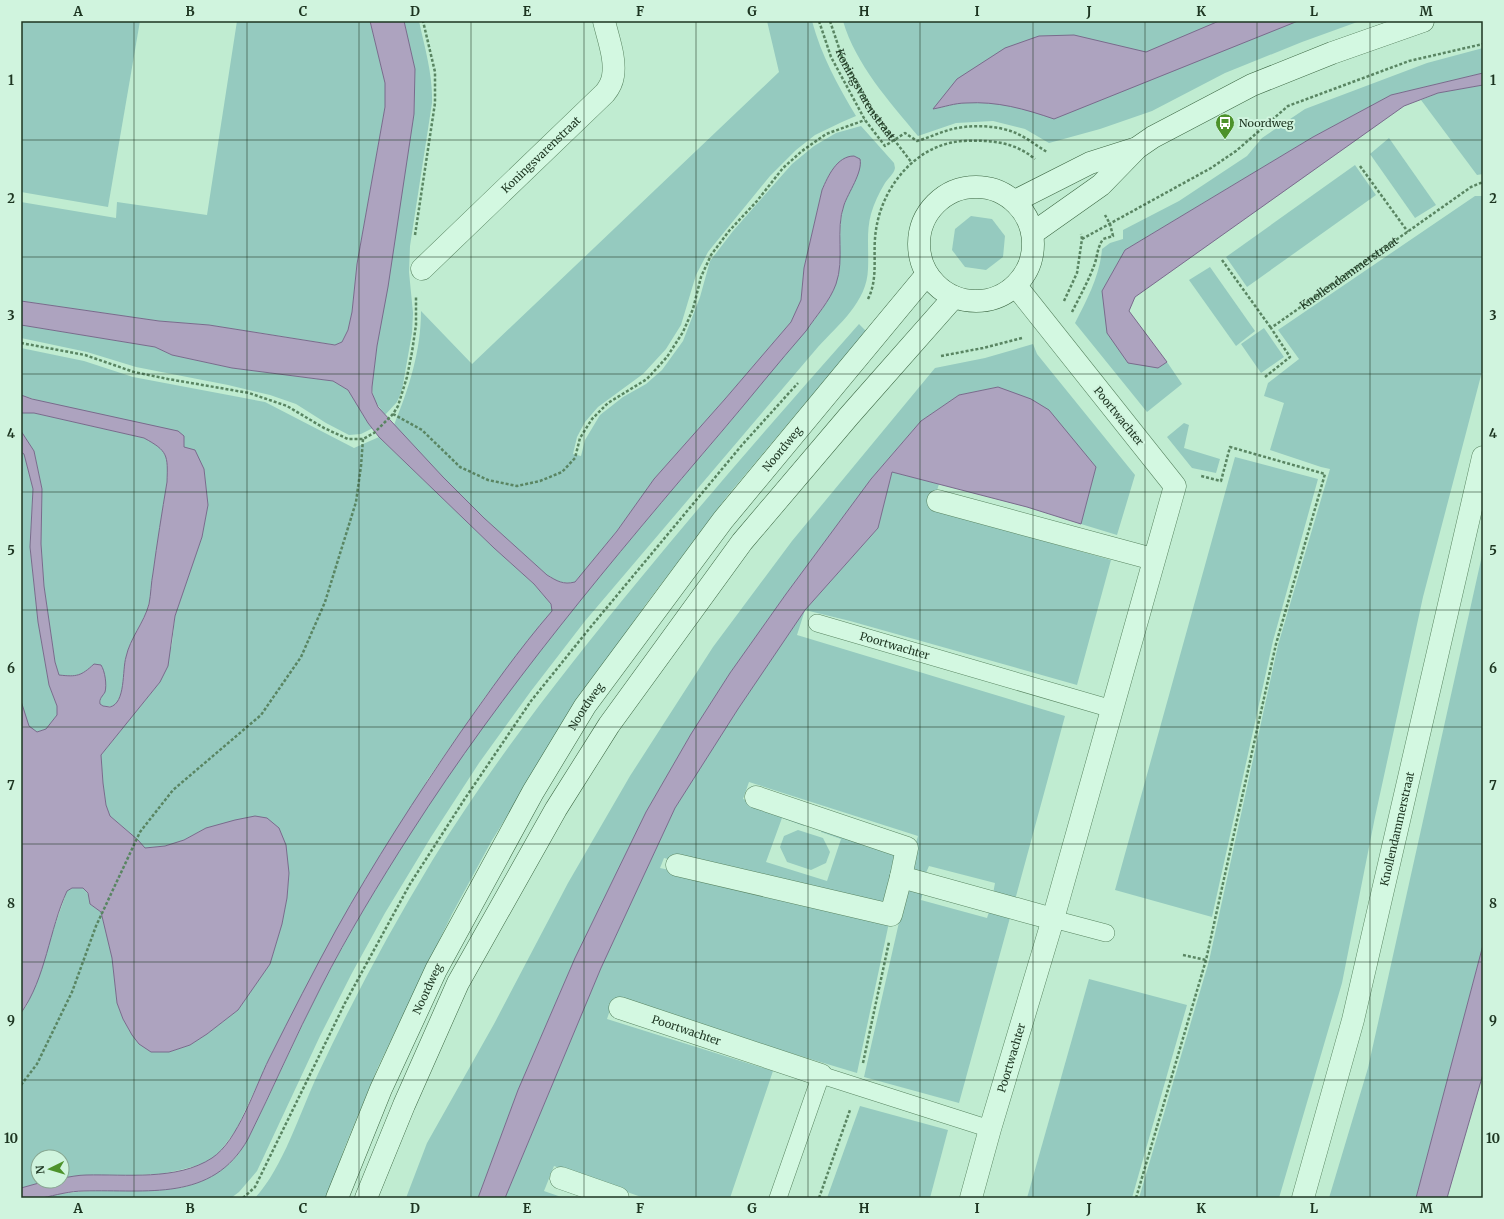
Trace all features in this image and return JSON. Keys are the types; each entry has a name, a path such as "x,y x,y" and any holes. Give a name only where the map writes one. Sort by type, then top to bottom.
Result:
{"street":[{"name":"Koningsvarenstraat","path":"422,269 606,93 611,85 613,65 604,21"},
{"path":"1033,233 1101,185 1138,148 1153,137 1252,85 1332,53 1423,21"},
{"path":"1015,201 1090,163 1138,148"},
{"path":"978,186 998,190 1015,201 1027,216 1033,233 1034,252 1028,270 1016,286 998,298 976,302 954,298 939,288 927,274 920,255 920,234 927,215 940,199 958,190 978,186"},
{"name":"Noordweg","path":"337,1198 381,1089 436,970 533,792 585,706 722,520 927,274"},
{"name":"Poortwachter","path":"972,1198 990,1129 1053,919 1153,559 1175,486 1016,286"},
{"path":"366,1198 404,1105 458,983 556,809 608,725 742,542 849,416 954,298"},
{"name":"Knollendammerstraat","path":"1303,1198 1353,1020 1483,457"},
{"path":"938,501 1153,559"},
{"path":"677,865 891,915 907,848 756,797"},
{"path":"901,877 1053,919"},
{"name":"Poortwachter","path":"620,1008 821,1075"},
{"path":"561,1178 618,1198"}],"lane":[{"name":"Poortwachter","path":"817,623 1112,709"},
{"path":"1053,919 1106,933"},
{"path":"778,1198 821,1075 990,1129"}],"path":[{"path":"415,241 434,103 434,72 423,21"},
{"path":"393,414 422,430 460,467 488,480 517,486 540,481 562,472 576,458 580,438 592,419 608,403 647,379 667,357 683,332 693,309 701,276 711,255 729,231 757,201 783,168 802,151 826,134 865,120 831,57 819,21"},
{"name":"Koningsvarenstraat","path":"830,21 842,58 872,111 912,163"},
{"path":"1082,239 1211,168 1236,151 1288,106 1409,61 1483,44"},
{"path":"1360,166 1408,232"},
{"name":"Knollendammerstraat","path":"1271,328 1471,187 1483,182"},
{"path":"1222,260 1290,357 1265,377"},
{"path":"21,343 85,355 120,368 148,375 249,393 287,406 324,428 348,439 363,439 374,433 393,414 401,396 412,352 416,325 415,289"},
{"path":"21,1085 37,1064 72,992 96,926 140,832 173,790 261,715 302,657 325,602 356,502 363,439"},
{"path":"1136,1198 1206,960 1276,644 1325,474 1230,447 1221,480 1191,474 1175,486"},
{"path":"819,1198 858,1086 893,922 891,915"},
{"path":"1183,955 1206,960"}],"shaded area":[{"path":"21,21 140,21 108,207 21,192"},
{"path":"237,21 370,21 385,83 385,107 357,264 352,312 348,330 342,342 336,345 209,325 159,321 21,301 21,202 116,218 117,202 207,215"},
{"path":"370,21 404,21 415,69 414,114 388,287 377,346 372,393 378,407 443,477 484,518 547,575 560,582 575,582 617,531 654,479 791,322 801,300 804,268 822,190 830,173 838,163 843,159 854,156 860,159 860,164 857,176 841,215 840,265 836,284 827,302 806,331 600,576 560,626 483,727 446,780 387,871 331,967 248,1139 233,1160 216,1174 197,1183 176,1188 154,1191 79,1191 40,1198 21,1198 21,1188 30,1185 30,1189 70,1189 70,1177 83,1175 150,1175 183,1170 212,1158 221,1150 238,1127 269,1059 327,946 380,855 411,806 493,686 552,611 551,604 534,584 494,548 379,437 368,423 348,390 333,381 232,368 172,355 155,347 21,325 21,301 159,321 209,325 335,345 342,342 348,330 352,312 357,264 385,107 385,83"},
{"path":"404,21 419,21 430,72 432,103 410,246 409,272 413,313 412,333 402,390 397,402 385,415 374,400 372,387 377,346 414,114 415,69"},
{"path":"767,21 812,21 820,46 831,70 856,116 815,135 796,150 770,176 708,252 696,275 681,325 666,349 643,374 598,407 585,422 577,437 573,454 581,456 585,440 600,415 623,397 646,384 662,370 683,341 700,297 710,261 733,231 792,164 814,146 836,133 861,126 894,163 895,168 879,194 869,221 868,269 863,292 857,302 843,321 818,347 585,621 531,691 479,763 431,837 385,913 320,1036 257,1171 239,1192 231,1198 41,1198 87,1191 150,1190 182,1187 194,1184 230,1164 248,1139 312,1004 354,926 407,839 463,754 522,674 584,596 820,313 831,294 838,276 841,218 844,205 859,168 860,160 854,156 831,172 822,190 804,268 801,300 791,322 654,479 617,531 575,582 560,582 547,575 484,518 394,425 405,397 413,369 419,340 421,311 472,364 779,72"},
{"path":"843,21 1360,21 1302,42 1225,73 1152,111 1100,129 1049,143 1025,129 993,121 956,123 918,136 874,82 856,53"},
{"path":"1219,21 1298,21 1054,119 1022,109 989,103 962,103 933,109 957,79 1005,48 1039,36 1074,35 1146,52"},
{"path":"1483,48 1483,73 1391,95 1313,137 1125,250 1102,291 1158,368 1167,362 1182,384 1147,412 1075,323 1096,278 1102,249 1110,243 1123,239 1123,230 1179,201 1247,156 1262,138 1305,109 1427,63"},
{"path":"1483,73 1483,85 1438,93 1404,106 1135,297 1129,311 1167,362 1158,368 1128,363 1107,333 1102,291 1125,250 1313,137 1391,95"},
{"path":"1483,85 1483,174 1477,175 1421,100 1438,93"},
{"path":"1389,138 1436,205 1415,218 1370,154"},
{"path":"1355,165 1376,195 1247,287 1226,257"},
{"path":"1475,196 1483,196 1483,368 1423,597 1375,817 1342,983 1279,1198 1139,1198 1209,961 1278,645 1330,469 1270,450 1284,403 1264,396 1268,383 1299,359 1278,330"},
{"path":"971,216 992,219 1005,236 1003,257 986,270 965,267 952,250 955,229"},
{"path":"1210,267 1255,331 1236,346 1189,280"},
{"path":"859,324 866,331 728,495 646,604 601,668 559,732 491,842 452,914 378,1067 344,1149 327,1198 255,1198 265,1186 282,1156 331,1047 386,939 455,824 505,752 584,648 720,483"},
{"path":"21,325 155,347 172,355 232,368 333,381 348,390 368,423 373,428 361,434 349,435 326,423 296,404 270,395 136,367 87,352 21,338"},
{"path":"1264,328 1284,357 1261,373 1241,344"},
{"path":"1033,344 1037,354 1135,475 1117,535 1081,524 1096,467 998,387 959,395 921,421 871,479 730,673 691,734 646,812 575,958 518,1090 478,1198 406,1198 427,1143 494,1024 568,883 630,776 713,647 792,541 935,368 985,358"},
{"path":"21,348 84,361 133,377 265,402 354,448 379,437 494,548 534,584 551,604 552,611 485,697 428,779 268,1062 236,1130 221,1150 213,1158 203,1164 161,1174 84,1175 70,1177 70,1149 30,1149 30,1185 21,1188 21,1013 27,1005 67,891 72,888 83,888 88,894 90,904 101,912 112,957 117,1003 123,1019 132,1035 169,1052 190,1045 238,1010 270,964 282,924 287,898 289,873 206,828 184,840 165,846 145,848 110,816 106,805 101,755 160,682 172,644 175,616 202,537 208,505 204,469 183,447 21,395"},
{"path":"998,387 1031,399 1049,410 1096,467 1081,524 1027,507 892,472 878,528 805,610 738,709 675,808 601,968 505,1198 478,1198 518,1090 575,958 646,812 691,734 730,673 871,479 921,421 959,395"},
{"path":"21,395 32,399 178,431 184,436 184,447 195,450 204,469 208,505 202,537 175,616 168,666 160,682 101,755 106,805 110,816 145,848 165,846 184,840 206,828 235,820 255,816 267,818 279,828 286,845 289,873 287,898 282,924 270,964 238,1010 190,1045 169,1052 151,1052 139,1044 123,1019 117,1003 112,958 101,912 90,904 88,893 83,888 72,888 67,891 36,985 21,1013 21,701 29,726 37,732 46,729 57,715 57,706 49,685 38,622 30,547 33,489 24,454 21,452 21,431 34,451 42,489 41,544 44,586 55,662 59,675 65,676 78,675 86,671 94,664 101,665 106,682 106,689 100,702 103,706 110,707 119,699 128,650 144,618 149,604 167,482 167,466 165,455 162,451 144,438 34,413 21,413"},
{"path":"21,413 34,413 144,438 163,451 167,460 167,482 149,603 128,650 122,689 118,701 114,706 103,706 100,704 101,696 94,664 86,671 75,676 59,675 55,662 44,586 41,544 42,489 34,451 21,431"},
{"path":"1184,423 1189,425 1184,448 1220,459 1216,473 1192,468 1167,437"},
{"path":"21,452 24,454 33,489 30,547 38,622 49,685 57,706 57,715 46,729 37,732 29,727 21,701"},
{"path":"1235,457 1318,479 1273,641 1212,917 1115,890"},
{"path":"892,472 939,484 931,509 1111,560 1077,685 850,621 805,610 878,528"},
{"path":"1483,551 1483,945 1416,1198 1329,1198 1368,1068"},
{"path":"805,610 797,635 1065,716 1015,900 993,894 995,883 929,866 925,875 908,869 918,836 749,782 743,799 806,820 804,826 782,818 766,862 827,881 841,839 821,832 823,825 899,851 884,908 664,858 660,868 890,918 857,1073 613,1001 607,1019 773,1071 730,1198 644,1198 554,1166 544,1191 564,1198 505,1198 601,968 675,808 738,709"},
{"path":"798,830 823,838 830,852 826,863 811,870 787,862 780,847 784,836"},
{"path":"907,887 923,891 921,900 987,918 990,909 1011,914 959,1103 864,1077"},
{"path":"1483,945 1483,1074 1447,1198 1416,1198"},
{"path":"1089,979 1187,1005 1132,1198 1027,1198"},
{"path":"860,1106 948,1130 930,1198 827,1198"}],"place":[{"name":"Noordweg","path":"1225,140"}]}
